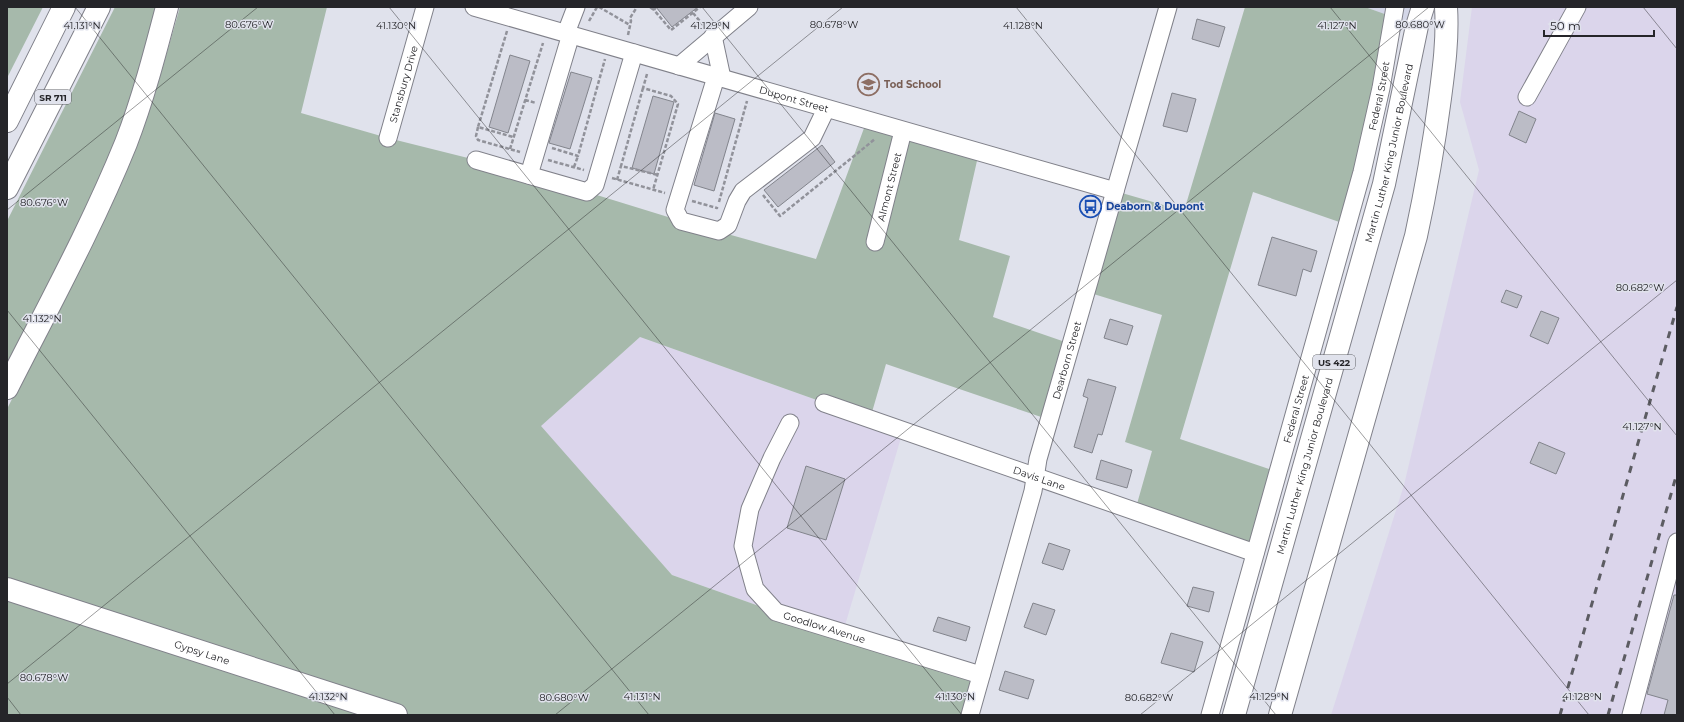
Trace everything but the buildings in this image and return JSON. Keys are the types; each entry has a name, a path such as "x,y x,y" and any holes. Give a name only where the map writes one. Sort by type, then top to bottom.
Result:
{"main road":[{"name":"SR 711","path":"7,121 64,7"},
{"name":"SR 711","path":"7,188 99,7"},
{"path":"7,388 76,253 126,143 146,86 167,7"},
{"name":"Martin Luther King Junior Boulevard","path":"1234,715 1384,184 1417,26 1423,7"},
{"path":"1280,715 1416,236 1433,149 1445,57 1446,7"},
{"name":"Gypsy Lane","path":"7,589 396,715"}],"street":[{"name":"Stansbury Drive","path":"388,138 425,7"},
{"name":"Dupont Street","path":"474,7 548,28 574,31 609,46 631,45 679,66 1115,191"},
{"path":"529,175 540,151 574,31 576,7"},
{"path":"679,66 749,7"},
{"name":"Dearborn Street","path":"970,715 1033,491 1038,459 1168,7"},
{"name":"Federal Street","path":"1210,715 1362,172 1395,7"},
{"path":"1527,97 1577,7"},
{"path":"713,36 719,77 675,210 681,221 719,231 728,225 737,201 743,191 812,138 826,109"},
{"path":"476,160 587,192 595,184 598,174 631,45"},
{"name":"Almont Street","path":"875,242 903,131"},
{"name":"Davis Lane","path":"824,403 1255,553"},
{"name":"Goodlow Avenue","path":"790,423 772,458 750,509 743,546 755,589 776,612 981,675"},
{"path":"1631,715 1677,542"}],"path":[{"path":"574,31 598,7 630,25"},
{"path":"631,45 630,18 637,7"},
{"path":"650,7 655,8 671,30 700,7"},
{"path":"511,18 476,136 478,140 510,149 578,156"},
{"path":"510,149 548,28"},
{"path":"574,167 609,46"},
{"path":"617,180 647,74"},
{"path":"540,151 574,167 717,208 752,87"},
{"path":"643,88 671,96 678,104 653,190"},
{"path":"525,100 536,103"},
{"path":"478,127 513,137"},
{"path":"762,195 780,216 875,140"},
{"path":"621,166 658,175"}],"shaded area":[{"path":"1365,7 1423,7 1417,26"},
{"path":"1472,7 1677,7 1677,715 1331,715 1404,485 1479,170 1460,102"},
{"path":"640,337 903,431 843,632 776,612 672,575 540,426"}],"green space":[{"path":"7,7 43,7 7,78"},
{"path":"115,7 160,7 138,87 95,194 7,370 7,221"},
{"path":"180,7 327,7 301,113 388,138 476,160 681,221 816,259 867,120 979,152 959,240 1010,256 993,317 1071,344 1050,420 886,364 870,419 640,337 541,426 672,575 776,612 981,675 970,715 7,715 7,409 83,257 138,139 155,94"},
{"path":"1245,7 1365,7 1393,17 1348,225 1253,192 1180,439 1278,472 1255,553 1135,511 1152,451 1125,442 1162,315 1087,292 1115,191 1184,211"}],"railway":[{"path":"1560,715 1677,307"},
{"path":"1608,715 1677,473"}],"place":[{"name":"Tod School","path":"868,84"},
{"name":"Deaborn & Dupont","path":"1090,206"}]}
